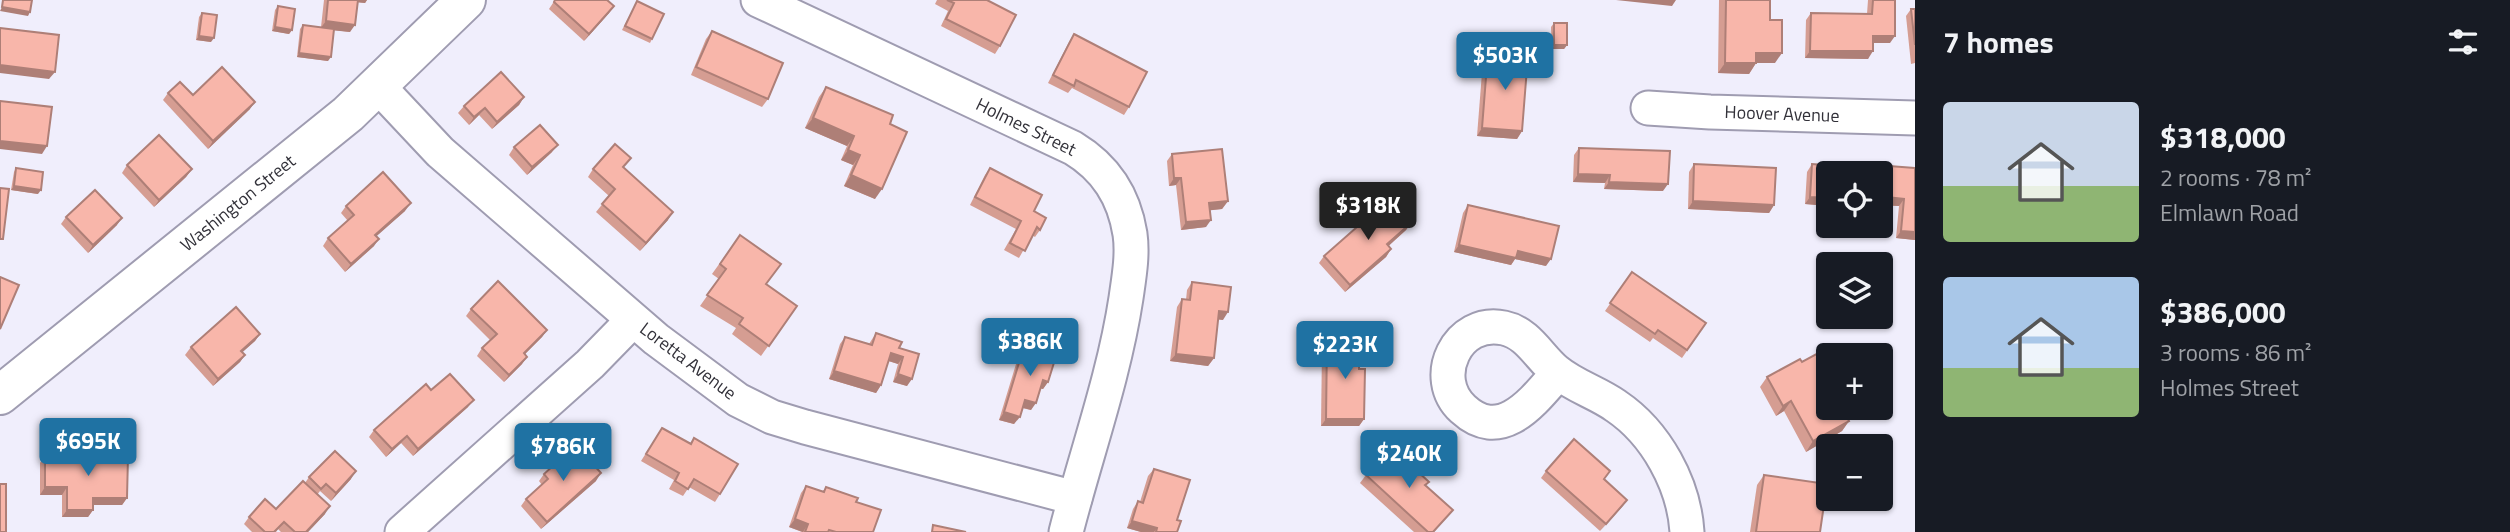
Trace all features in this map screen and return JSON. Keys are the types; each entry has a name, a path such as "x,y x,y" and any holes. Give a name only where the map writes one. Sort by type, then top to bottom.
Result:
{"street":[{"name":"Washington Street","path":"0,395 337,123 466,0"},
{"name":"Holmes Street","path":"758,0 1073,148 1095,163 1112,183 1125,211 1131,237 1129,279 1115,356 1066,532"},
{"name":"Loretta Avenue","path":"378,86 447,159 633,320 722,389 755,409 819,431 1075,498"},
{"name":"Hoover Avenue","path":"1648,108 1915,118"},
{"path":"402,532 590,364 633,320"},
{"path":"1558,373 1614,404 1638,422 1649,435 1668,465 1684,512 1687,532"}],"building":[{"path":"3,0 32,0 30,12 2,7"},
{"path":"328,0 358,0 355,25 326,21"},
{"path":"607,0 614,6 589,34 554,2"},
{"path":"947,0 987,0 1016,15 1000,46 946,19 954,3"},
{"path":"1726,0 1770,0 1770,20 1782,20 1782,53 1756,53 1756,63 1725,63"},
{"path":"1873,0 1895,0 1895,36 1873,36 1873,51 1810,51 1811,13 1872,14"},
{"path":"637,1 664,14 652,39 625,26"},
{"path":"278,6 295,9 292,30 275,27"},
{"path":"1911,9 1915,9 1915,45"},
{"path":"202,13 217,15 214,38 199,36"},
{"path":"1554,23 1567,23 1567,45 1554,45"},
{"path":"303,25 334,29 331,57 299,53"},
{"path":"0,28 59,35 55,72 0,65"},
{"path":"712,31 783,63 768,99 696,67"},
{"path":"1074,34 1147,72 1129,107 1076,80 1074,86 1053,75"},
{"path":"1488,52 1528,55 1522,131 1482,128"},
{"path":"222,67 255,102 213,141 168,93 180,82 193,95"},
{"path":"501,72 524,97 497,122 485,108 474,117 464,106"},
{"path":"826,87 893,115 890,124 907,132 882,189 851,175 860,155 848,150 854,136 813,118"},
{"path":"0,101 52,107 47,146 0,141"},
{"path":"540,125 558,145 532,167 514,147"},
{"path":"159,135 192,169 159,200 127,165"},
{"path":"615,144 631,158 623,167 673,212 646,243 602,204 615,189 593,169"},
{"path":"1579,148 1670,151 1668,184 1609,182 1610,175 1578,174"},
{"path":"1222,149 1228,201 1209,203 1211,220 1186,222 1181,178 1174,178 1172,154"},
{"path":"1694,164 1776,168 1774,205 1693,201"},
{"path":"1812,164 1816,164 1816,197 1810,197"},
{"path":"1893,166 1915,168 1915,232 1901,231 1904,199 1893,198"},
{"path":"16,168 43,172 41,190 14,186"},
{"path":"990,168 1042,195 1034,211 1046,218 1040,230 1037,227 1025,251 1010,243 1021,221 975,197"},
{"path":"383,172 411,203 375,235 379,239 351,264 328,238 354,215 346,206"},
{"path":"0,188 9,189 3,239 0,239"},
{"path":"95,190 122,218 93,245 66,217"},
{"path":"1390,198 1411,223 1387,244 1391,249 1350,285 1324,256"},
{"path":"1468,205 1559,226 1551,259 1518,251 1516,258 1459,245"},
{"path":"740,235 781,264 766,284 797,306 769,346 739,324 743,318 707,295 726,269 720,264"},
{"path":"1632,272 1706,323 1687,350 1658,330 1655,334 1610,303"},
{"path":"0,277 19,285 0,329"},
{"path":"498,281 547,330 524,353 527,357 509,375 482,348 497,334 471,309"},
{"path":"1192,282 1231,287 1228,312 1219,311 1214,358 1176,354 1182,299 1190,300"},
{"path":"236,307 260,334 241,351 245,355 218,379 191,347"},
{"path":"876,333 902,342 899,348 919,354 912,379 898,374 903,357 891,353 881,385 834,371 845,337 872,345"},
{"path":"1327,340 1359,340 1359,369 1365,369 1364,419 1326,419"},
{"path":"1025,343 1057,353 1048,382 1043,380 1036,403 1025,400 1020,417 1004,412"},
{"path":"1816,354 1816,420 1849,421 1826,434 1816,434 1816,439 1813,441 1791,401 1783,406 1767,377 1800,359 1802,362"},
{"path":"450,374 474,400 418,449 407,436 392,449 374,430 426,384 431,390"},
{"path":"662,428 691,444 694,438 738,464 720,494 694,479 688,489 675,481 679,473 646,454"},
{"path":"1574,439 1610,471 1604,479 1627,500 1606,524 1546,471"},
{"path":"576,445 601,473 547,522 526,499 548,479 544,474"},
{"path":"1391,447 1429,482 1425,485 1453,510 1433,532 1428,532 1366,475"},
{"path":"335,451 356,471 336,493 326,484 321,489 309,477"},
{"path":"45,455 128,456 127,498 93,498 93,510 67,510 67,487 45,487"},
{"path":"1154,469 1190,480 1177,520 1181,521 1177,532 1156,532 1157,528 1132,521 1138,501 1143,503"},
{"path":"1764,475 1816,482 1816,511 1823,511 1820,532 1756,532"},
{"path":"303,481 330,506 306,532 295,532 284,522 274,532 265,532 249,517 265,499 276,509"},
{"path":"0,484 6,484 6,532 0,532"},
{"path":"806,486 824,492 826,487 858,498 856,502 881,510 873,532 805,532 808,524 795,519"},
{"path":"933,525 966,532 932,532"}]}
